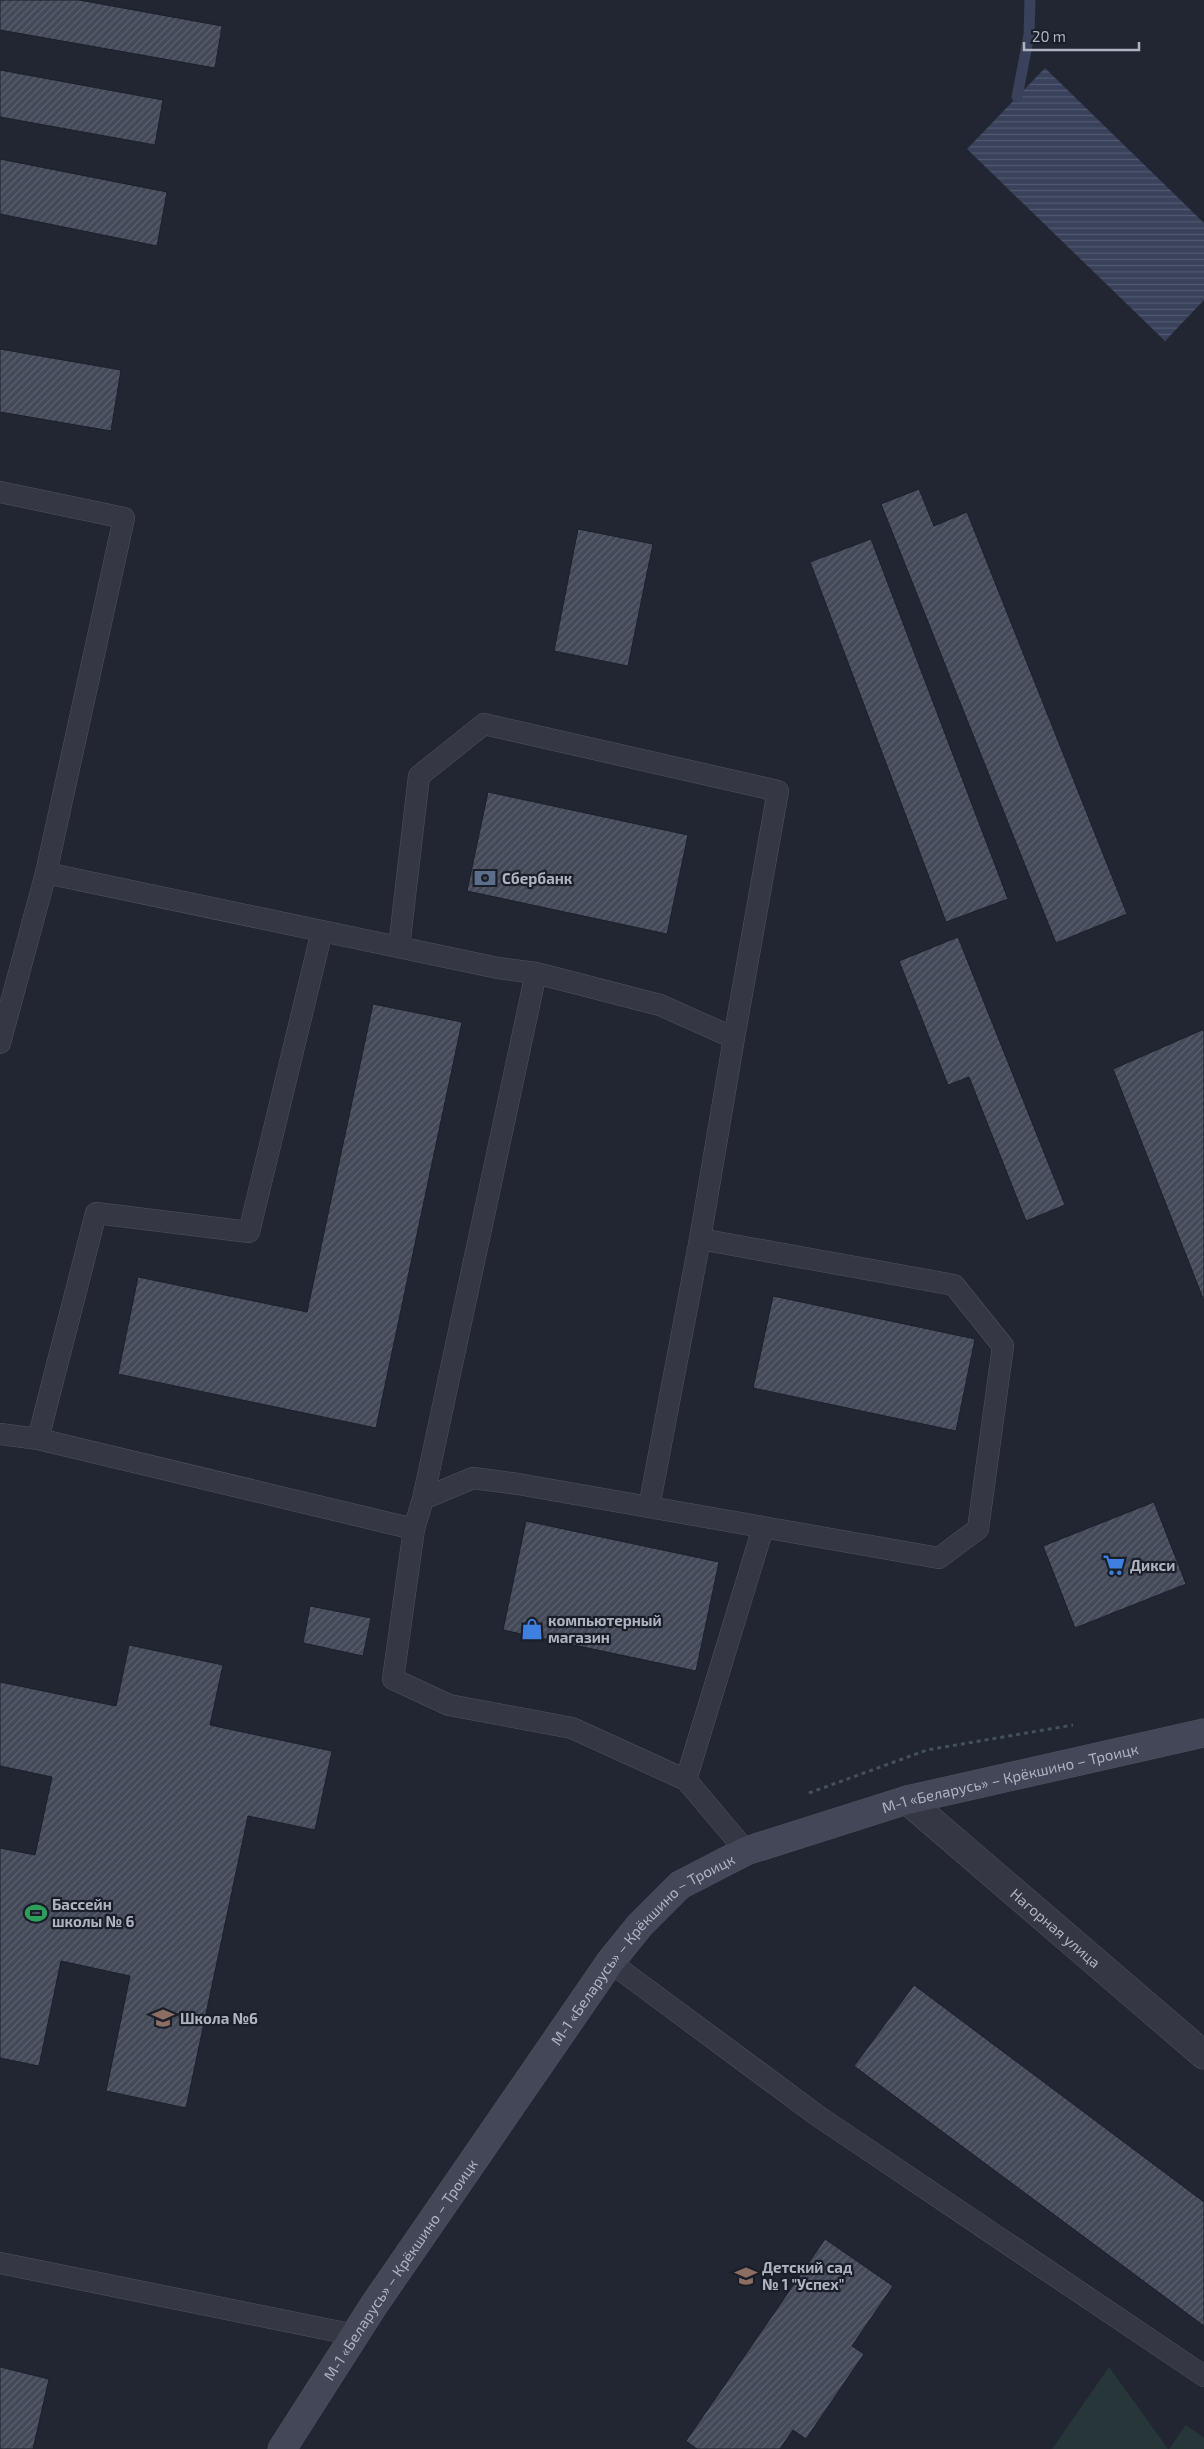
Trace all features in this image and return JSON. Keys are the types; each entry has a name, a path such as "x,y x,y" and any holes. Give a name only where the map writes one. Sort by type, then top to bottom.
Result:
{"main road":[{"name":"М-1 «Беларусь» – Крёкшино – Троицк","path":"282,2449 355,2335 610,1962 640,1925 680,1885 746,1851 907,1800 1204,1733"}],"street":[{"name":"Нагорная улица","path":"907,1800 1204,2055"}],"lane":[{"path":"0,492 124,518 46,873 8,979 0,1044"},
{"path":"399,947 419,776 484,724 778,790 700,1239 649,1507"},
{"path":"46,873 498,968 536,973 660,1005 734,1038"},
{"path":"38,1439 96,1213 249,1232 322,931"},
{"path":"536,973 423,1499 414,1529 393,1679 449,1705 572,1728 686,1780 746,1851"},
{"path":"423,1499 473,1478 939,1558 978,1529 1003,1346 954,1286 700,1239"},
{"path":"0,1434 38,1439 414,1529"},
{"path":"686,1780 763,1528"},
{"path":"610,1962 818,2116 1204,2376"},
{"path":"0,2263 355,2335"}],"path":[{"path":"806,1794 927,1750 1083,1723"}],"shaded area":[{"path":"1109,2367 1168,2449 1052,2449"},
{"path":"1186,2425 1204,2438 1204,2449 1169,2449"}],"water":[{"path":"1045,68 1204,223 1204,300 1165,341 967,149"}],"building":[{"path":"0,0 79,0 222,26 215,68 0,30"},
{"path":"0,70 163,100 155,145 0,117"},
{"path":"0,159 167,192 157,246 0,214"},
{"path":"0,349 121,370 111,431 0,412"},
{"path":"919,489 934,526 967,512 1127,914 1056,943 881,504"},
{"path":"578,529 653,544 628,666 554,651"},
{"path":"871,539 1008,899 946,922 810,562"},
{"path":"488,792 688,835 667,934 467,891"},
{"path":"958,937 1065,1205 1026,1221 969,1077 948,1085 899,961"},
{"path":"373,1004 462,1022 376,1428 118,1374 138,1277 307,1312"},
{"path":"1202,1030 1204,1032 1204,1301 1113,1069"},
{"path":"773,1296 975,1339 956,1431 753,1388"},
{"name":"Дикси","path":"1154,1502 1186,1584 1075,1628 1043,1546"},
{"path":"526,1521 719,1562 696,1671 503,1630"},
{"path":"310,1606 371,1618 363,1656 303,1643"},
{"path":"129,1645 223,1665 210,1725 332,1751 315,1830 248,1816 186,2108 106,2091 130,1976 61,1961 39,2066 0,2058 0,1848 35,1855 52,1777 0,1766 0,1682 116,1706"},
{"path":"914,1985 1204,2202 1204,2326 854,2066"},
{"path":"825,2239 893,2286 852,2346 864,2354 806,2439 793,2430 780,2449 697,2449 686,2441"},
{"path":"0,2367 49,2379 33,2449 0,2449"}],"waterway":[{"path":"1017,97 1029,35 1030,0"}],"place":[{"name":"Сбербанк","path":"485,878"},
{"name":"Дикси","path":"1114,1565"},
{"name":"компьютерный магазин","path":"532,1629"},
{"name":"Бассейн школы № 6","path":"36,1913"},
{"name":"Школа №6","path":"163,2018"},
{"name":"Детский сад № 1 \"Успех\"","path":"746,2276"}]}
